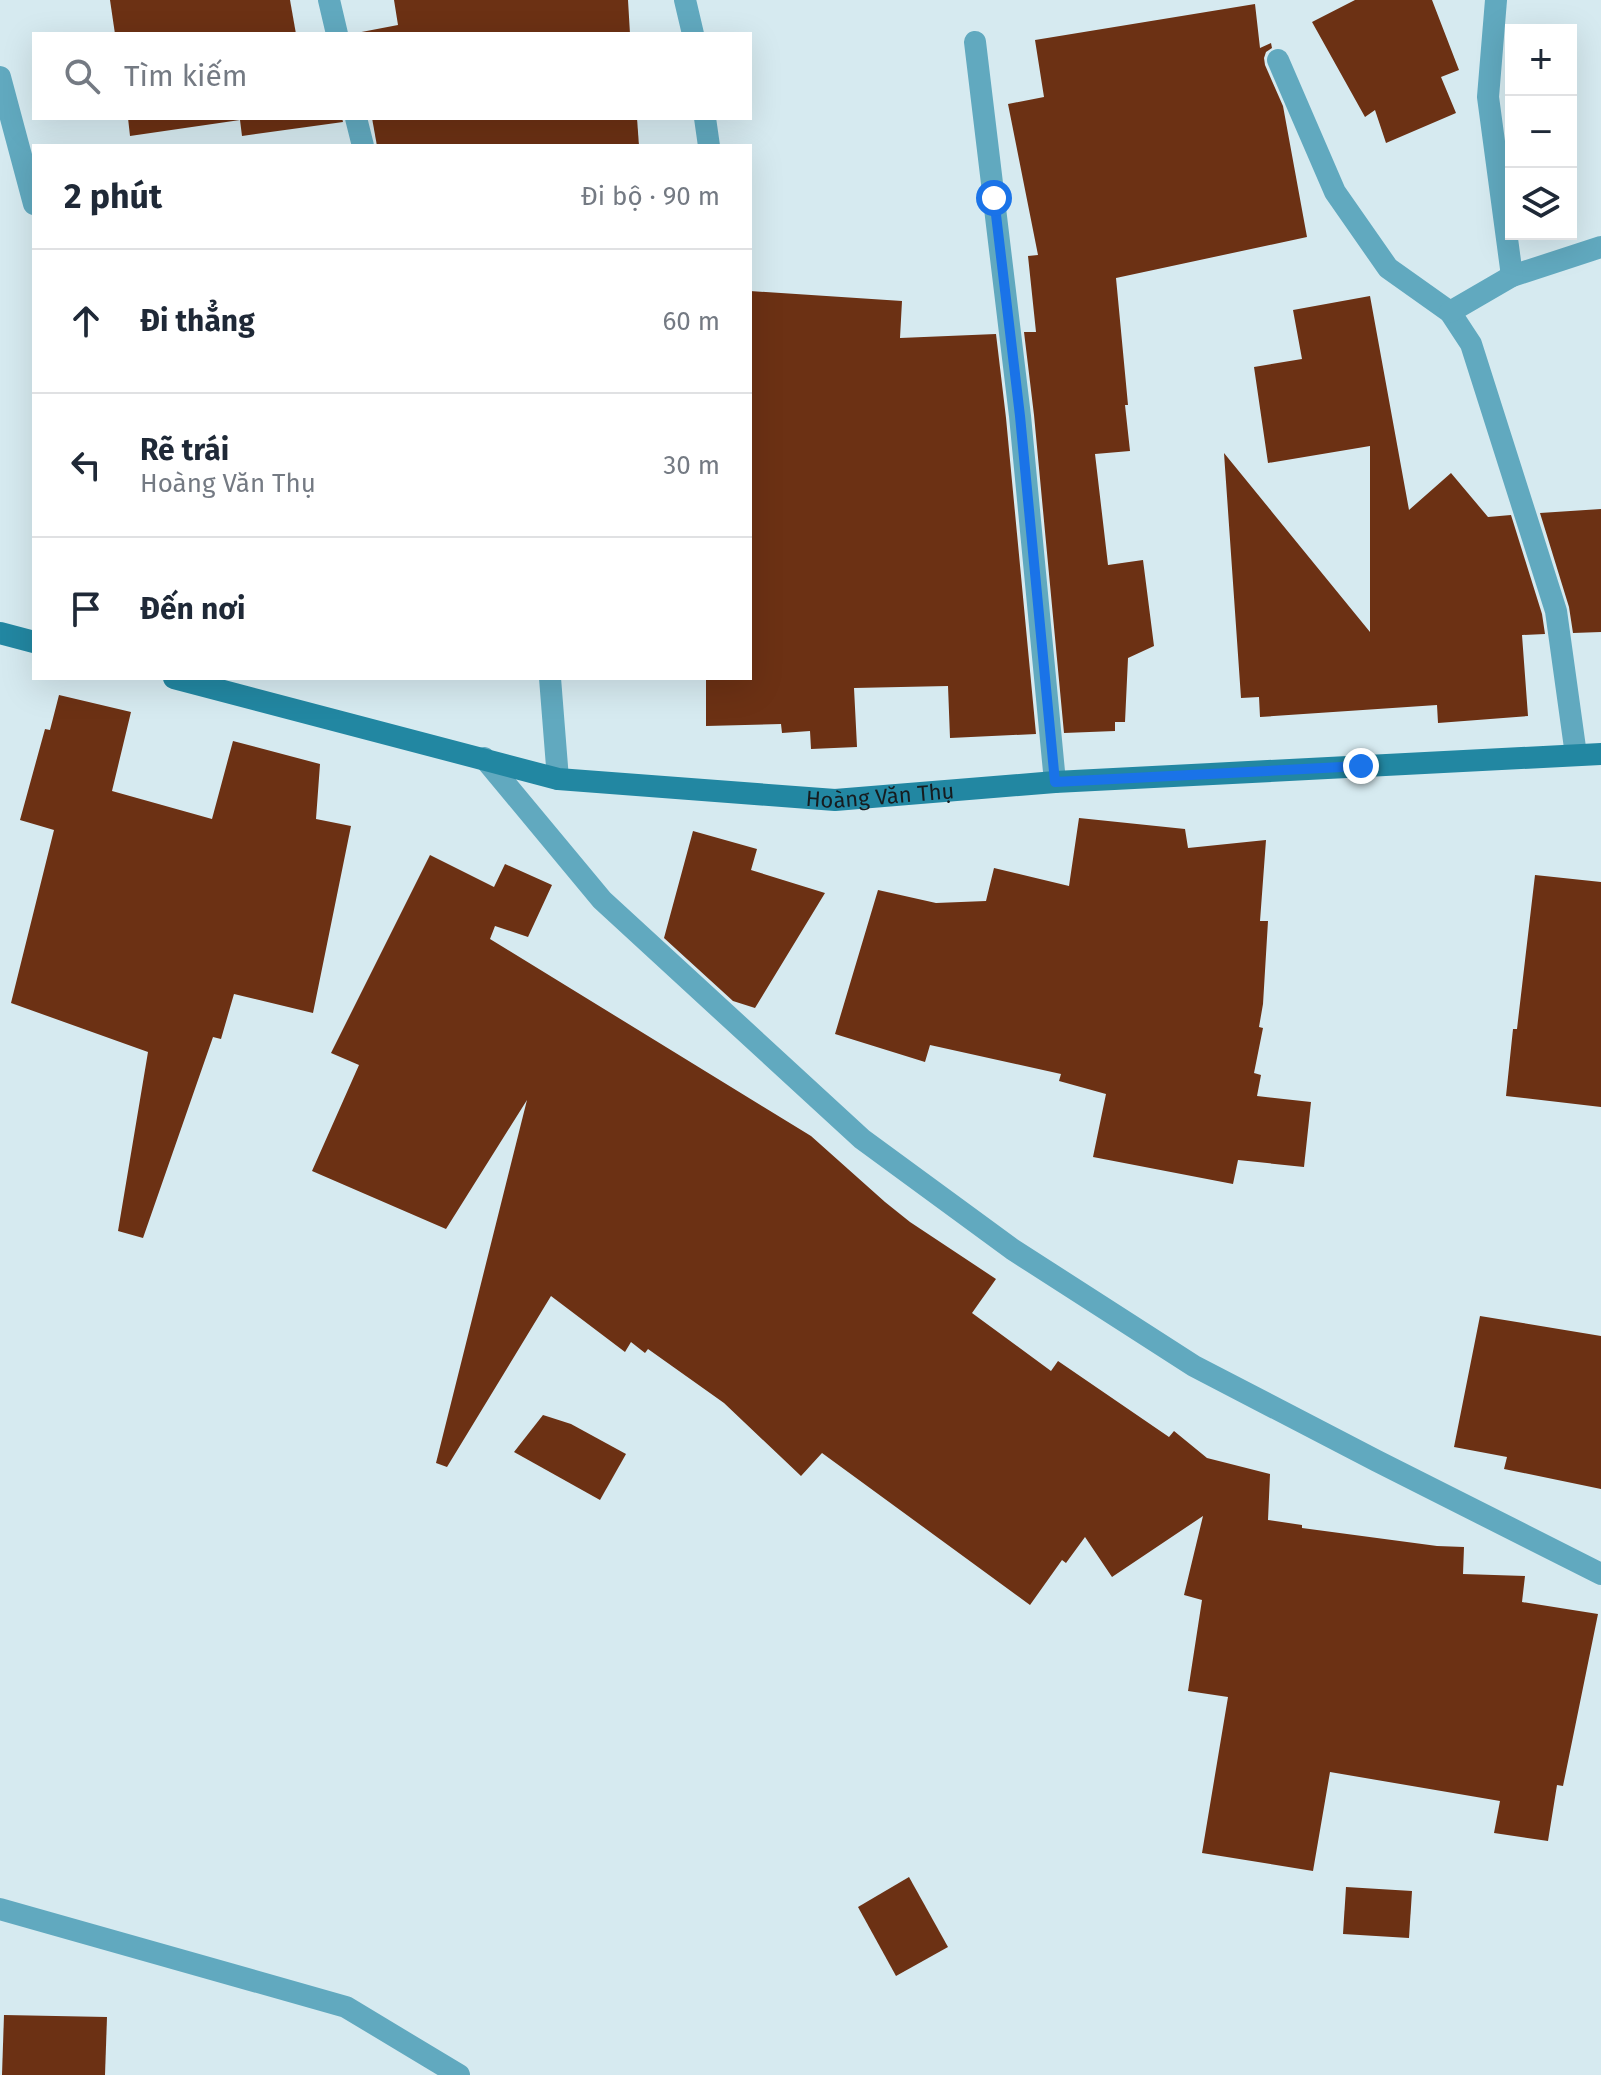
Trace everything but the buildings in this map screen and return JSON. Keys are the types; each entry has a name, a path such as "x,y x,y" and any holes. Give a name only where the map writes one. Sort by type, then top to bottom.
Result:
{"main road":[{"path":"0,633 32,641"},
{"name":"Hoàng Văn Thụ","path":"182,680 558,779 835,800 1055,782 1601,754"}],"street":[{"path":"329,0 337,32"},
{"path":"685,0 693,32"},
{"path":"1496,0 1488,97 1512,276"},
{"path":"975,42 1020,416 1055,782"},
{"path":"1278,60 1335,192 1388,268 1450,312 1471,344 1556,611 1576,755"},
{"path":"0,77 32,197"},
{"path":"356,120 362,144"},
{"path":"705,120 709,144"},
{"path":"1450,312 1512,276 1601,247"},
{"path":"550,680 558,779"},
{"path":"484,758 602,900 862,1139 1012,1249 1194,1366 1601,1574"},
{"path":"0,1909 346,2007 459,2075"}],"route":[{"path":"994,198 1020,416 1055,782 1361,766"}]}
